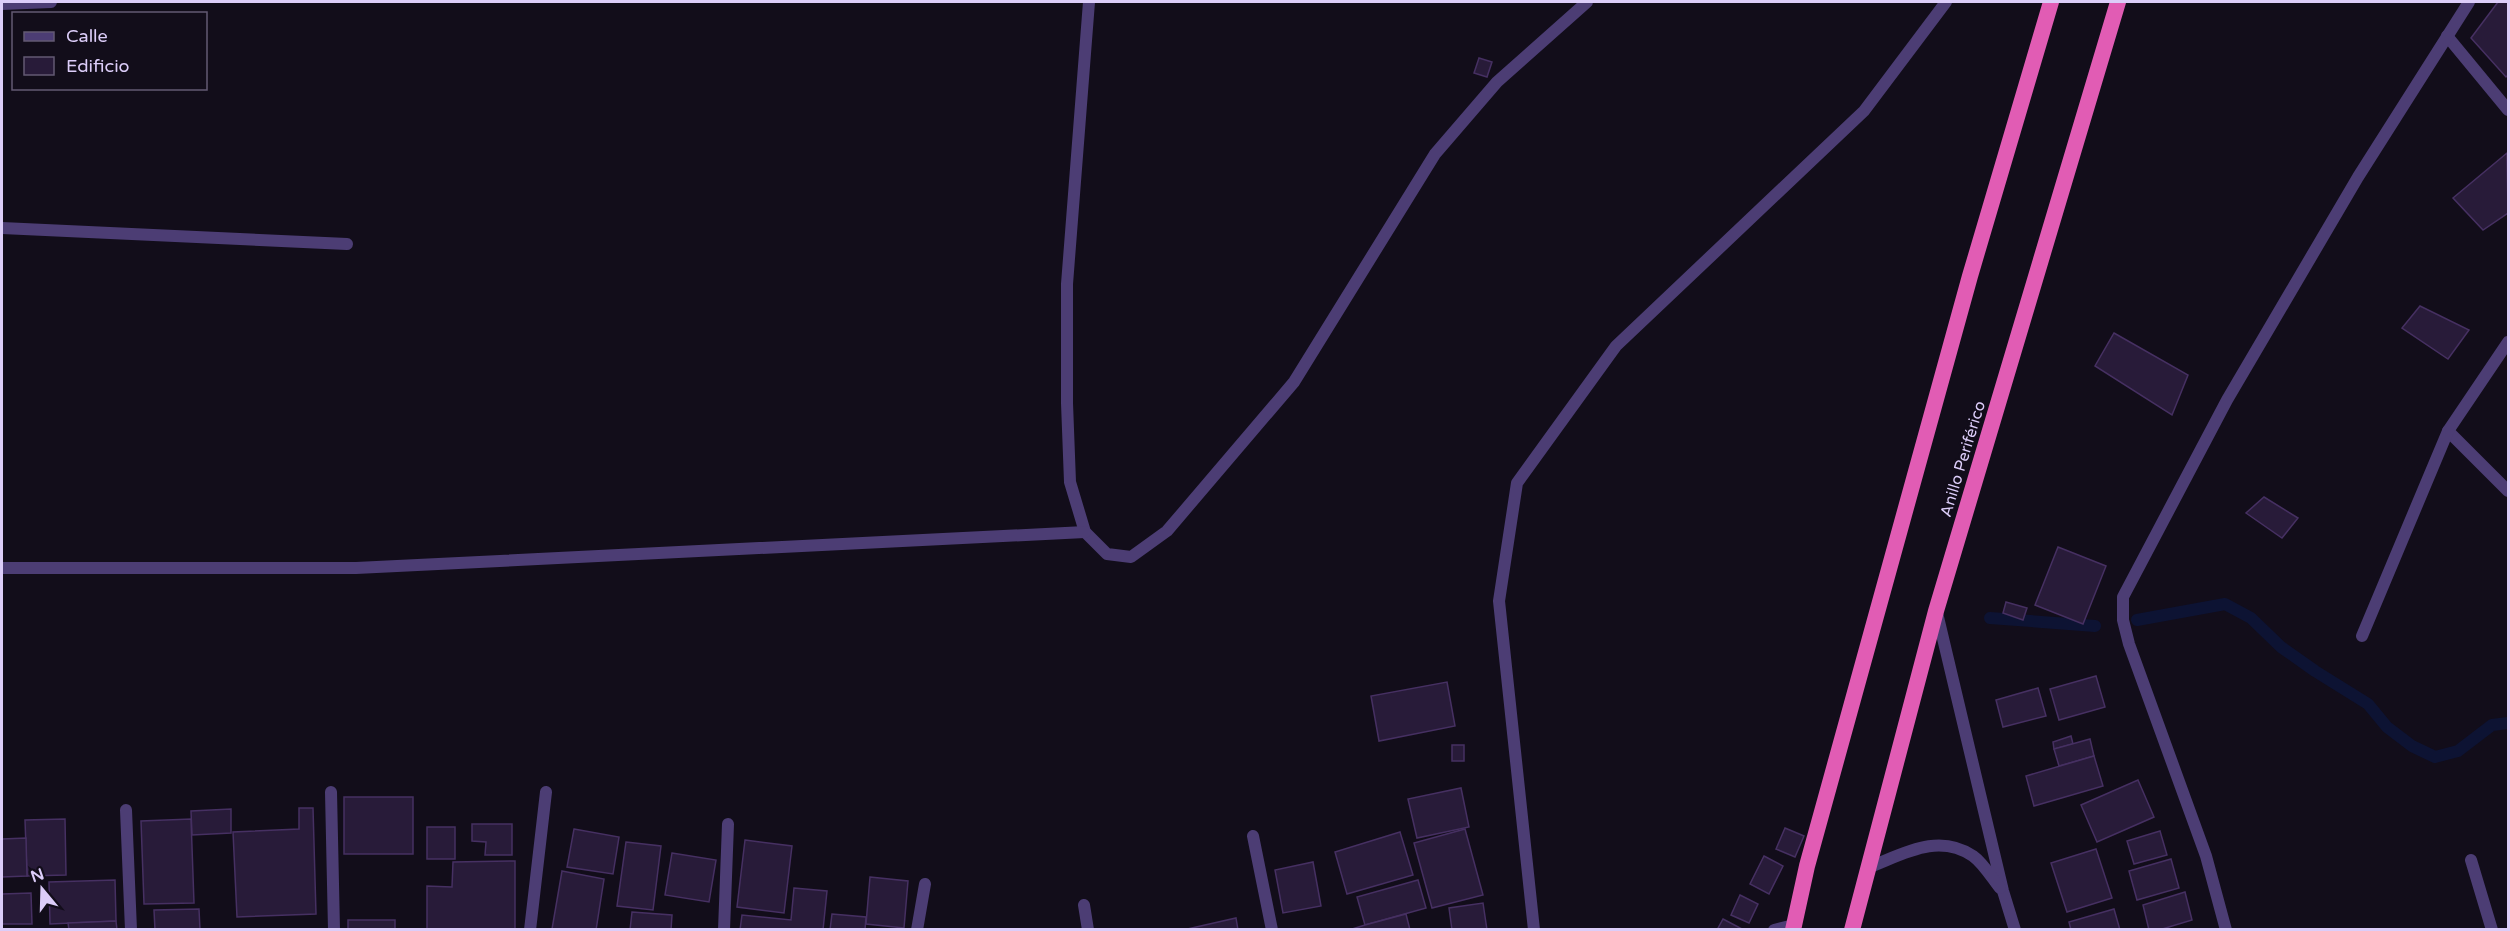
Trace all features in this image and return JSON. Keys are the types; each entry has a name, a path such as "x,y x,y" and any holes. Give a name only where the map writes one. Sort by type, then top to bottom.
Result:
{"highway":[{"path":"1794,928 1808,866 1970,276 2051,2"},
{"name":"Anillo Periférico","path":"1852,930 1936,611 2118,2"}],"street":[{"path":"2,4 51,2"},
{"path":"1089,2 1067,284 1066,403 1070,482 1085,532 1107,554 1131,557 1167,531 1294,382 1435,154 1497,82 1587,2"},
{"path":"1534,930 1499,600 1517,483 1616,346 1864,111 1946,2"},
{"path":"2226,930 2206,856 2129,644 2123,620 2123,597 2227,400 2358,177 2469,2"},
{"path":"2447,36 2508,110"},
{"path":"2,228 347,244"},
{"path":"2362,636 2448,431 2508,342"},
{"path":"2448,431 2508,491"},
{"path":"2,568 356,568 1085,532"},
{"path":"1936,611 2003,891 2015,930"},
{"path":"331,792 334,930"},
{"path":"530,930 546,792"},
{"path":"126,810 131,930"},
{"path":"723,930 728,824"},
{"path":"1253,836 1272,930"},
{"path":"1867,868 1931,844 1952,846 1974,856 2003,891"},
{"path":"2471,860 2492,930"},
{"path":"917,930 925,884"},
{"path":"1084,905 1088,930"},
{"path":"1774,930 1794,928"}],"building":[{"path":"2498,2 2508,2 2508,75 2506,77 2471,38"},
{"path":"1479,58 1492,62 1487,77 1474,73"},
{"path":"2507,153 2508,213 2483,230 2453,198"},
{"path":"2420,306 2469,330 2448,359 2402,328"},
{"path":"2114,333 2188,375 2172,415 2095,366"},
{"path":"2264,497 2298,518 2282,538 2246,513"},
{"path":"2058,547 2106,566 2083,624 2035,605"},
{"path":"2006,602 2027,608 2023,620 2003,613"},
{"path":"2096,676 2105,707 2059,720 2050,689"},
{"path":"1447,682 1455,726 1379,741 1371,696"},
{"path":"2038,688 2046,716 2003,727 1996,700"},
{"path":"2071,736 2073,744 2054,749 2053,742"},
{"path":"2090,739 2094,756 2059,766 2054,749"},
{"path":"1452,745 1464,745 1464,761 1452,761"},
{"path":"2094,756 2103,786 2034,806 2026,776"},
{"path":"2138,780 2154,817 2097,842 2081,805"},
{"path":"1461,788 1469,827 1417,838 1408,799"},
{"path":"344,797 413,797 413,854 344,854"},
{"path":"299,808 313,808 316,914 237,917 233,832 299,829"},
{"path":"231,809 231,833 192,835 191,811"},
{"path":"65,819 66,875 27,876 25,820"},
{"path":"191,819 194,903 144,904 141,821"},
{"path":"472,824 512,824 512,855 485,855 486,842 472,841"},
{"path":"427,827 455,827 455,859 427,859"},
{"path":"1785,828 1804,836 1795,857 1776,849"},
{"path":"574,829 619,837 613,874 567,867"},
{"path":"1465,829 1483,895 1432,908 1414,843"},
{"path":"2160,831 2167,855 2134,864 2127,841"},
{"path":"1400,832 1413,875 1347,894 1335,852"},
{"path":"26,838 27,876 2,877 2,839"},
{"path":"745,840 792,846 784,913 737,907"},
{"path":"626,842 661,846 653,910 617,906"},
{"path":"2096,849 2112,898 2067,912 2051,863"},
{"path":"672,853 716,860 709,902 665,895"},
{"path":"1764,856 1783,866 1769,894 1750,884"},
{"path":"2171,859 2179,888 2137,900 2129,871"},
{"path":"515,861 515,930 427,930 427,886 452,887 453,862"},
{"path":"1313,862 1321,906 1283,913 1275,870"},
{"path":"562,871 604,879 596,930 552,929"},
{"path":"870,877 908,881 904,928 866,924"},
{"path":"115,880 116,921 50,924 49,882"},
{"path":"1418,880 1426,908 1365,925 1357,897"},
{"path":"794,888 827,891 823,930 740,930 742,915 791,920"},
{"path":"2185,892 2192,920 2159,930 2149,930 2143,905"},
{"path":"31,893 32,924 2,924 2,894"},
{"path":"1740,895 1758,904 1749,923 1731,915"},
{"path":"1483,903 1487,930 1452,930 1449,908"},
{"path":"199,909 200,930 155,930 154,910"},
{"path":"2114,909 2120,930 2071,930 2069,922"},
{"path":"632,912 672,915 671,930 630,930"},
{"path":"832,914 866,917 865,930 830,930"},
{"path":"1406,914 1410,930 1349,930 1365,925"},
{"path":"1236,918 1238,930 1183,930"},
{"path":"1723,919 1742,929 1742,930 1717,930"},
{"path":"348,920 395,920 395,930 348,930"},
{"path":"116,921 117,930 69,930 68,923"}],"waterway":[{"path":"2137,620 2225,604 2251,618 2281,647 2368,704 2387,727 2412,746 2435,757 2458,751 2492,725 2508,723"},
{"path":"1990,618 2095,626"}]}
